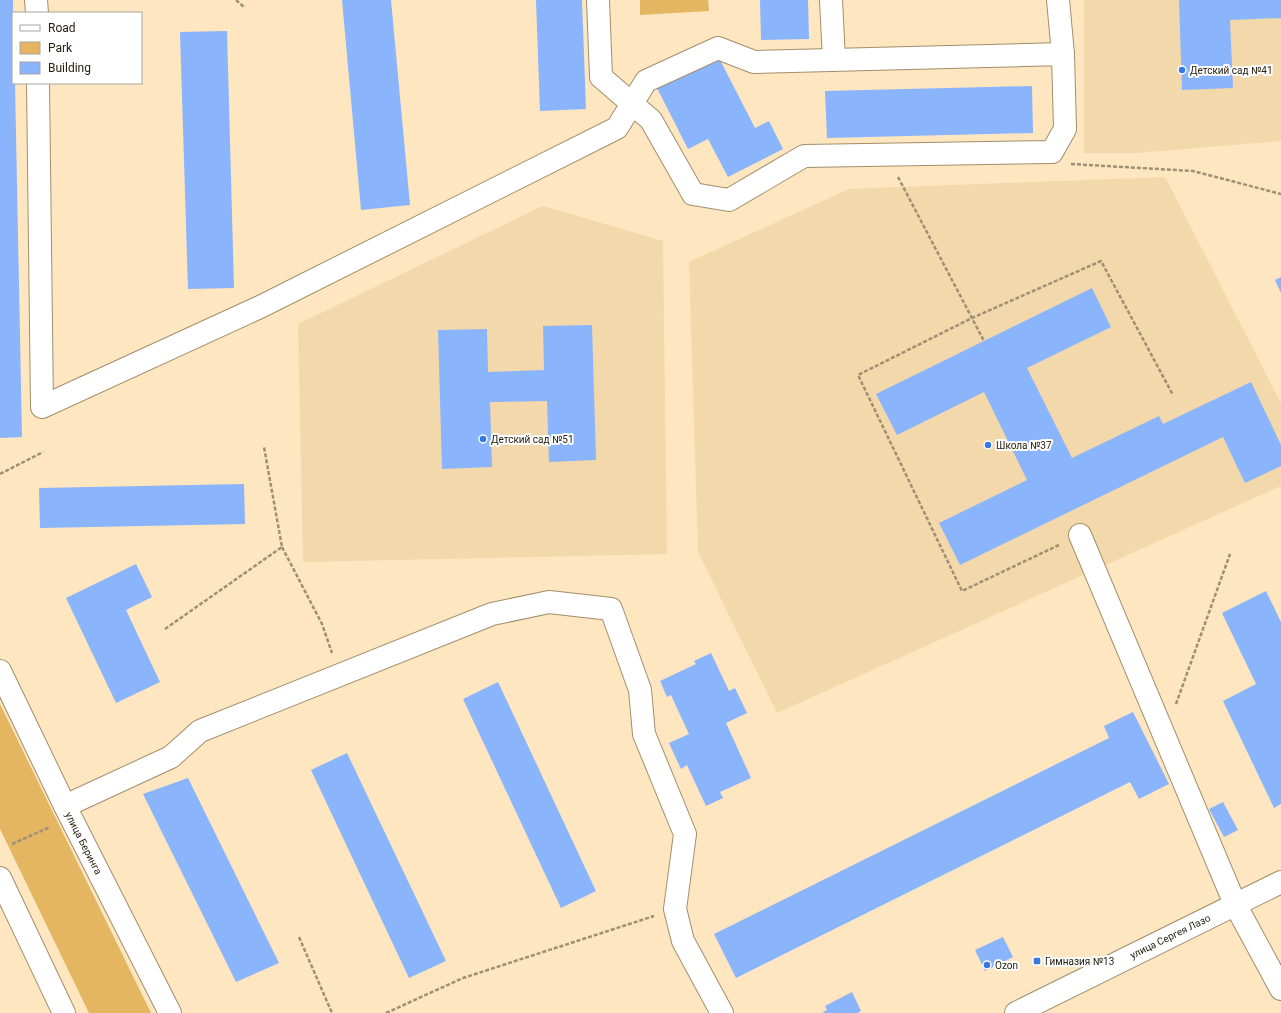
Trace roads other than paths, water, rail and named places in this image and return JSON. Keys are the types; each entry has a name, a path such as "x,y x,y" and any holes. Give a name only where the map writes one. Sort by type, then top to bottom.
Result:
{"street":[{"path":"36,0 37,12"},
{"path":"598,0 601,77 651,120 693,194 729,200 804,156 1052,152 1065,129 1063,54 1058,0"},
{"path":"831,0 834,60"},
{"path":"38,84 42,407 260,307 617,128 646,81 718,48 754,62 1063,54"},
{"path":"1080,535 1235,904 1281,989"},
{"path":"65,806 171,757 200,731 492,614 549,602 611,609 640,690 644,734 685,834 675,910 683,941 722,1013"},
{"name":"улица Беринга","path":"0,672 65,806 170,1013"},
{"path":"0,878 64,1013"},
{"name":"улица Сергея Лазо","path":"1016,1013 1281,882"}],"place":[{"name":"Детский сад №41","path":"1182,70"},
{"name":"Детский сад №51","path":"483,439"},
{"name":"Школа №37","path":"988,445"},
{"name":"Гимназия №13","path":"1037,961"},
{"name":"Ozon","path":"987,965"}]}
